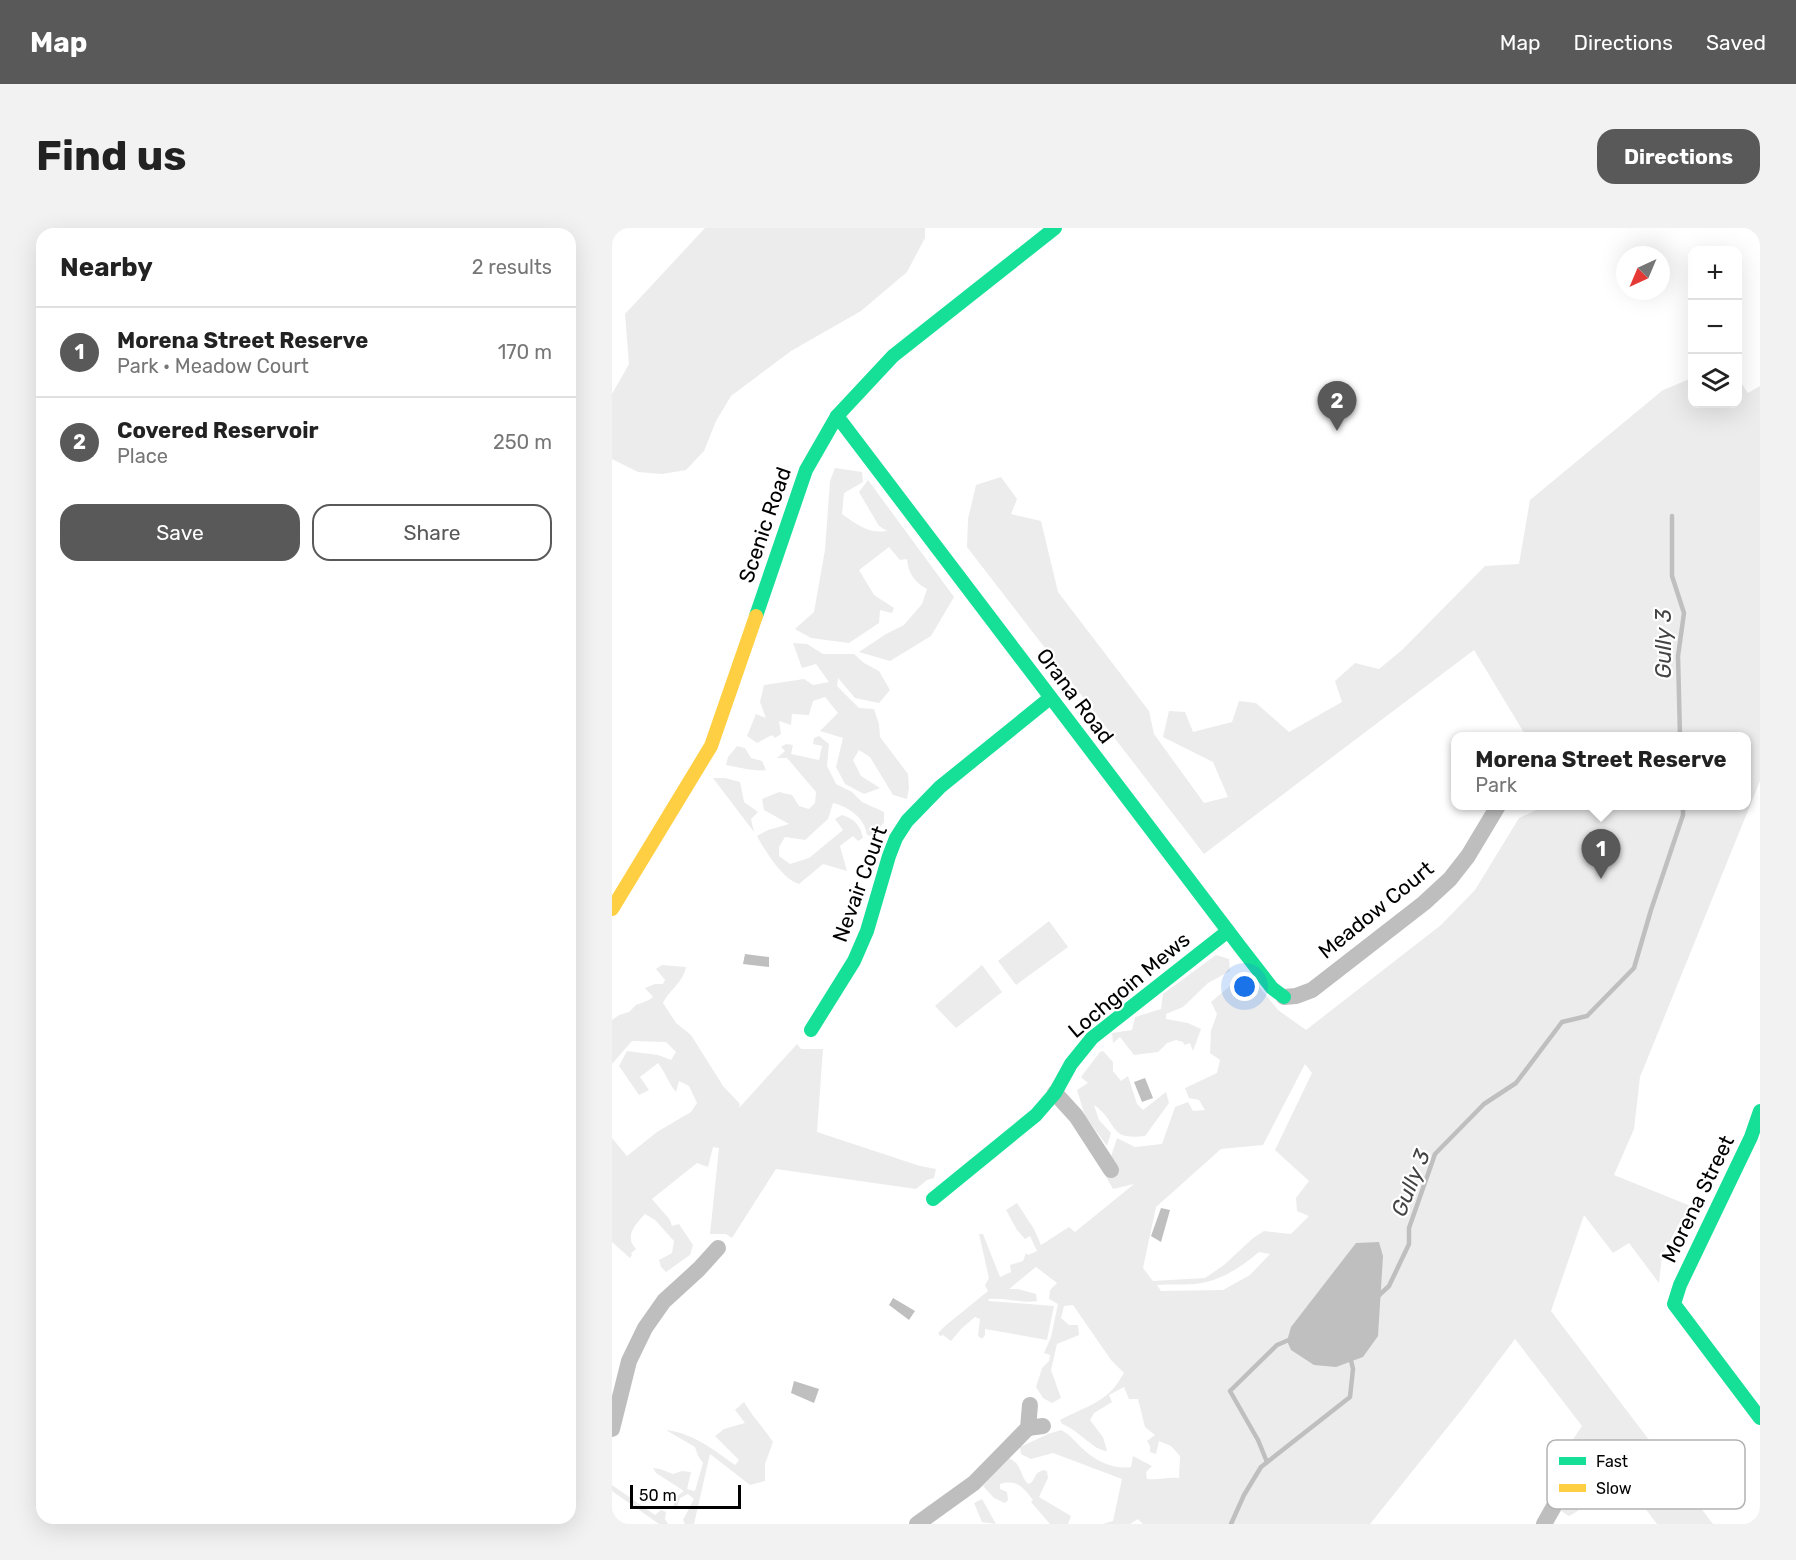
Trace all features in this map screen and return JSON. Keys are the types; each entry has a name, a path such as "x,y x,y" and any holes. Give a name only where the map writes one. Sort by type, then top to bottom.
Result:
{"street":[{"name":"Scenic Road","path":"612,909 711,746 806,470 837,416 893,356 1055,228"},
{"name":"Orana Road","path":"837,416 1228,931 1272,988 1284,997"},
{"name":"Nevair Court","path":"811,1030 854,961 867,932 889,856 896,838 907,821 940,787 1050,698"},
{"name":"Meadow Court","path":"1284,997 1296,996 1312,990 1432,896 1450,879 1468,856 1496,810"},
{"name":"Lochgoin Mews","path":"933,1199 1036,1115 1055,1094 1071,1064 1092,1038 1228,931"},
{"path":"1055,1094 1076,1116 1111,1170"},
{"name":"Morena Street","path":"1760,1111 1755,1139 1680,1285 1674,1304 1760,1418"},
{"path":"612,1429 629,1361 645,1328 664,1301 718,1248"},
{"path":"917,1524 979,1478 1036,1427 1030,1405"},
{"path":"1544,1524 1553,1509"}],"shaded area":[{"path":"705,228 925,228 925,238 907,272 861,311 791,351 731,396 716,421 704,451 686,470 662,474 638,472 612,459 612,394 629,364 625,314"},
{"path":"1688,380 1688,408 1742,408 1742,384 1748,393 1760,386 1760,781 1751,803 1751,732 1524,732 1474,650 1204,854 967,547 968,519 976,485 1001,477 1017,499 1011,514 1041,521 1058,592 1149,711 1154,734 1204,803 1228,797 1213,762 1163,737 1169,711 1185,712 1193,732 1232,722 1239,701 1256,703 1289,732 1342,702 1335,681 1355,663 1379,669 1402,650 1485,566 1519,564 1530,500 1663,390"},
{"path":"835,468 862,472 863,482 844,493 842,514 869,530 887,531 879,526 859,492 868,480 954,597 931,636 890,661 859,652 904,625 922,604 927,589 913,577 907,559 900,560 889,547 859,570 874,595 894,608 892,613 880,610 879,623 849,643 811,638 795,629 814,612 825,550 830,481"},
{"path":"793,643 807,644 823,654 854,654 864,663 879,671 890,690 879,703 855,698 838,678 837,686 859,708 874,709 880,737 908,774 907,799 893,795 870,757 859,750 853,760 861,776 880,788 864,794 845,784 836,767 843,738 820,731 838,713 825,697 813,701 809,715 792,714 791,725 779,721 781,734 775,738 772,735 757,743 747,736 756,714 766,718 760,702 764,685 804,679 813,685 829,682 816,664 802,668"},
{"path":"819,736 829,744 827,766 836,784 852,792 862,802 884,812 884,822 874,836 867,835 860,818 845,807 833,803 828,819 805,840 785,837 779,847 779,856 790,864 809,858 843,830 835,819 842,815 856,823 862,833 863,838 858,841 853,836 840,846 847,871 823,864 799,884 781,871 757,836 789,824 764,810 762,799 779,792 792,795 799,806 809,809 815,803 816,792 787,758 777,758 785,751 781,747 786,744 793,745 791,754 819,760 822,746 813,744 814,738"},
{"path":"737,746 745,748 751,758 762,761 766,770 726,765 728,757"},
{"path":"713,778 740,782 744,802 758,812 751,819 754,832"},
{"path":"1536,810 1748,810 1640,1077 1634,1129 1614,1175 1698,1209 1682,1218 1662,1256 1659,1283 1629,1243 1613,1253 1584,1215 1551,1311 1649,1440 1573,1440 1582,1426 1515,1339 1370,1524 1143,1524 1138,1519 1130,1524 1103,1524 1113,1521 1122,1479 1053,1453 1031,1459 1021,1454 1020,1447 1061,1430 1088,1453 1106,1464 1131,1467 1133,1456 1152,1466 1146,1472 1147,1479 1179,1478 1180,1456 1171,1446 1159,1441 1156,1454 1150,1452 1147,1441 1155,1435 1145,1427 1138,1399 1129,1399 1124,1387 1109,1395 1112,1402 1094,1413 1090,1420 1103,1437 1107,1451 1097,1448 1062,1424 1060,1420 1105,1397 1124,1373 1111,1360 1073,1305 1064,1306 1061,1318 1069,1325 1078,1325 1079,1335 1057,1344 1051,1370 1061,1398 1052,1403 1043,1398 1036,1387 1042,1368 1049,1361 1050,1355 1044,1353 1051,1337 1058,1304 1049,1299 1050,1290 1057,1283 1036,1267 1009,1289 1036,1294 1037,1301 989,1299 988,1301 1054,1306 1047,1340 985,1329 982,1339 978,1336 980,1319 975,1317 951,1341 943,1335 940,1336 938,1333 945,1326 988,1291 985,1285 989,1278 979,1234 983,1234 1000,1277 1011,1272 1010,1265 1023,1261 1026,1253 1028,1255 1037,1251 1030,1236 1025,1239 1006,1210 1017,1203 1034,1229 1041,1245 1069,1227 1075,1232 1134,1184 1113,1189 1105,1175 1117,1138 1135,1147 1162,1144 1175,1107 1188,1102 1193,1111 1205,1110 1199,1100 1189,1098 1185,1088 1217,1073 1220,1060 1210,1053 1211,1031 1217,1014 1211,1002 1237,980 1257,984 1278,1010 1306,1030 1441,925 1475,890 1519,818","holes":["1305,1064 1312,1073 1275,1150 1309,1181 1296,1198 1297,1211 1309,1216 1291,1234 1264,1231 1205,1278 1153,1281 1143,1268 1156,1207 1221,1149 1263,1145","1259,1252 1270,1254 1250,1275 1223,1290 1161,1291 1157,1285 1195,1284 1213,1280 1237,1268"]},
{"path":"1049,921 1068,947 1016,985 998,961"},
{"path":"745,954 769,957 769,967 743,964"},
{"path":"1216,955 1229,959 1230,971 1208,983 1183,1007 1166,1014 1166,1019 1188,1023 1201,1029 1193,1051 1190,1043 1184,1045 1183,1042 1176,1040 1167,1043 1158,1052 1134,1055 1120,1037 1113,1043 1112,1033 1132,1030 1135,1017 1161,1009 1163,994"},
{"path":"662,965 686,967 682,978 663,1003 676,1023 691,1035 723,1086 740,1104 739,1108 797,1044 801,1049 823,1049 817,1132 920,1166 936,1169 934,1178 927,1180 916,1189 776,1169 732,1238 726,1234 710,1234 719,1148 713,1147 708,1167 697,1163 652,1199 670,1220 672,1226 679,1224 693,1245 690,1255 666,1272 659,1260 672,1253 674,1241 655,1220 645,1214 632,1231 631,1240 636,1249 631,1253 630,1258 612,1242 612,1138 627,1156 657,1132 691,1112 697,1103 689,1086 679,1081 676,1092 658,1063 640,1077 649,1090 639,1095 619,1066 627,1051 658,1055 671,1060 676,1052 666,1042 632,1041 612,1064 612,1020 653,997 645,988 663,984 665,980 656,969"},
{"path":"982,965 1002,992 956,1028 935,1006"},
{"path":"1103,1051 1113,1062 1113,1071 1121,1081 1128,1076 1137,1104 1143,1110 1166,1092 1169,1103 1145,1136 1133,1137 1119,1133 1102,1111 1094,1105 1099,1120 1111,1133 1107,1146 1085,1116 1077,1090 1088,1083 1081,1077"},
{"path":"1145,1078 1153,1098 1142,1102 1134,1082"},
{"path":"1161,1208 1170,1210 1161,1242 1151,1236"},
{"path":"1379,1242 1383,1256 1378,1336 1363,1357 1336,1367 1314,1365 1291,1350 1287,1341 1291,1327 1356,1243"},
{"path":"893,1298 915,1311 909,1320 889,1305"},
{"path":"794,1381 819,1389 814,1403 791,1393"},
{"path":"744,1402 773,1442 765,1464 765,1481 750,1485 710,1454 694,1524 685,1524 683,1520 694,1499 688,1494 680,1498 676,1510 673,1508 676,1497 684,1491 656,1473 653,1468 673,1474 682,1471 691,1472 687,1489 695,1491 703,1463 695,1447 666,1430 694,1438 735,1465 739,1460 715,1436 724,1429 745,1423 735,1410"},
{"path":"1008,1458 1016,1463 1028,1484 1032,1482 1037,1473 1047,1471 1048,1478 1039,1497 1071,1516 1068,1524 1050,1524 1031,1502 1033,1500 1026,1491 1015,1483 1000,1484 1000,1489 1007,1492 1008,1500 1005,1503 994,1498 983,1486"},
{"path":"612,1485 655,1515 661,1510 666,1512 665,1519 668,1524 659,1524 612,1491"},
{"path":"982,1499 996,1524 982,1522 974,1503"},
{"path":"1564,1509 1579,1509 1569,1516 1561,1511"},
{"path":"1646,1509 1702,1509 1713,1524 1657,1524"}],"waterway":[{"name":"Gully 3","path":"1672,516 1672,576 1684,613 1678,656 1680,732"},
{"name":"Gully 3","path":"1376,1298 1389,1286 1409,1244 1409,1228 1435,1154 1484,1104 1516,1083 1562,1022 1587,1016 1634,968 1683,810"},
{"path":"1267,1462 1258,1440 1230,1391 1277,1345 1291,1339"},
{"name":"Gully 3","path":"1231,1524 1244,1495 1261,1467 1350,1397 1353,1369 1350,1356"}],"traffic: fast":[{"path":"756,616 806,470 837,416 893,356 1055,228"},
{"path":"837,416 1241,948 1272,988 1284,997"},
{"path":"811,1030 854,961 867,931 889,856 896,838 907,821 940,787 1050,698"},
{"path":"933,1199 1036,1115 1055,1093 1071,1064 1092,1038 1228,931"},
{"path":"1760,1111 1751,1137 1680,1285 1674,1304 1760,1418"}],"traffic: slow":[{"path":"612,909 711,746 756,616"}],"place":[{"name":"Covered Reservoir","path":"1337,431"},
{"name":"Morena Street Reserve","path":"1601,879"}]}
